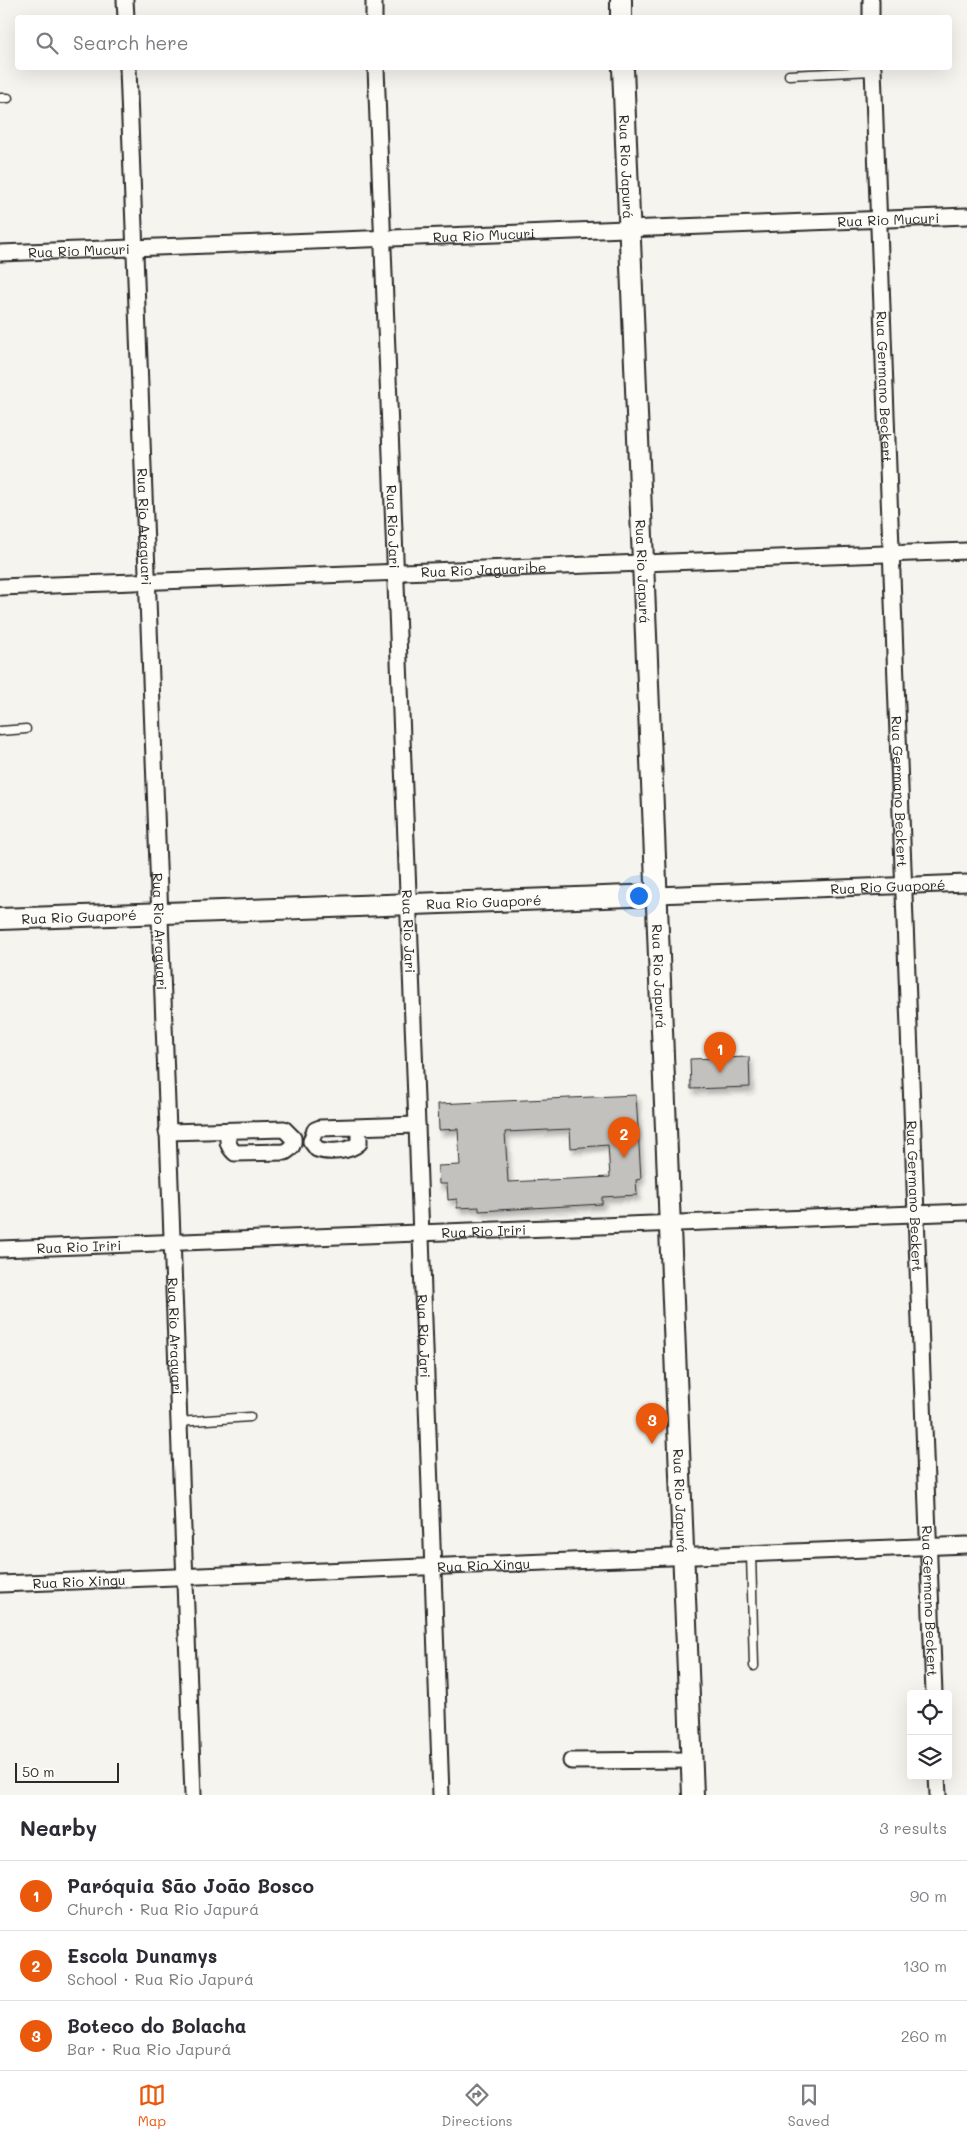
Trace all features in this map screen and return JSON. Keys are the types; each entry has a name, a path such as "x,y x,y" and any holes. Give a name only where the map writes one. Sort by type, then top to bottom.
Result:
{"street":[{"path":"125,0 126,15"},
{"path":"374,0 374,15"},
{"path":"621,0 621,15"},
{"path":"871,0 871,15"},
{"name":"Rua Rio Araguari","path":"128,70 193,1795"},
{"name":"Rua Rio Jari","path":"376,70 441,1795"},
{"name":"Rua Rio Japurá","path":"623,70 693,1795"},
{"name":"Rua Germano Beckert","path":"873,70 934,1690"},
{"name":"Rua Rio Mucuri","path":"0,254 967,216"},
{"name":"Rua Rio Jaguaribe","path":"0,587 967,551"},
{"name":"Rua Rio Guaporé","path":"0,919 967,883"},
{"path":"359,1127 417,1125"},
{"path":"167,1132 229,1131"},
{"name":"Rua Rio Iriri","path":"0,1249 967,1212"},
{"name":"Rua Rio Xingu","path":"0,1584 967,1545"},
{"path":"571,1761 691,1760"},
{"path":"937,1780 938,1795"}],"lane":[{"path":"789,75 859,70"},
{"path":"0,731 26,730"},
{"path":"178,1422 250,1418"},
{"path":"751,1554 754,1666"}],"building":[{"path":"749,1057 750,1087 691,1089 690,1059"},
{"path":"636,1095 641,1179 636,1180 637,1195 602,1197 602,1204 479,1211 479,1207 457,1208 457,1199 448,1200 447,1184 439,1184 438,1166 460,1165 458,1129 439,1130 438,1104","holes":["570,1129 571,1148 608,1145 610,1177 508,1182 505,1132"]}],"place":[{"name":"Paróquia São João Bosco","path":"720,1073"},
{"name":"Escola Dunamys","path":"624,1158"},
{"name":"Boteco do Bolacha","path":"652,1444"}]}
